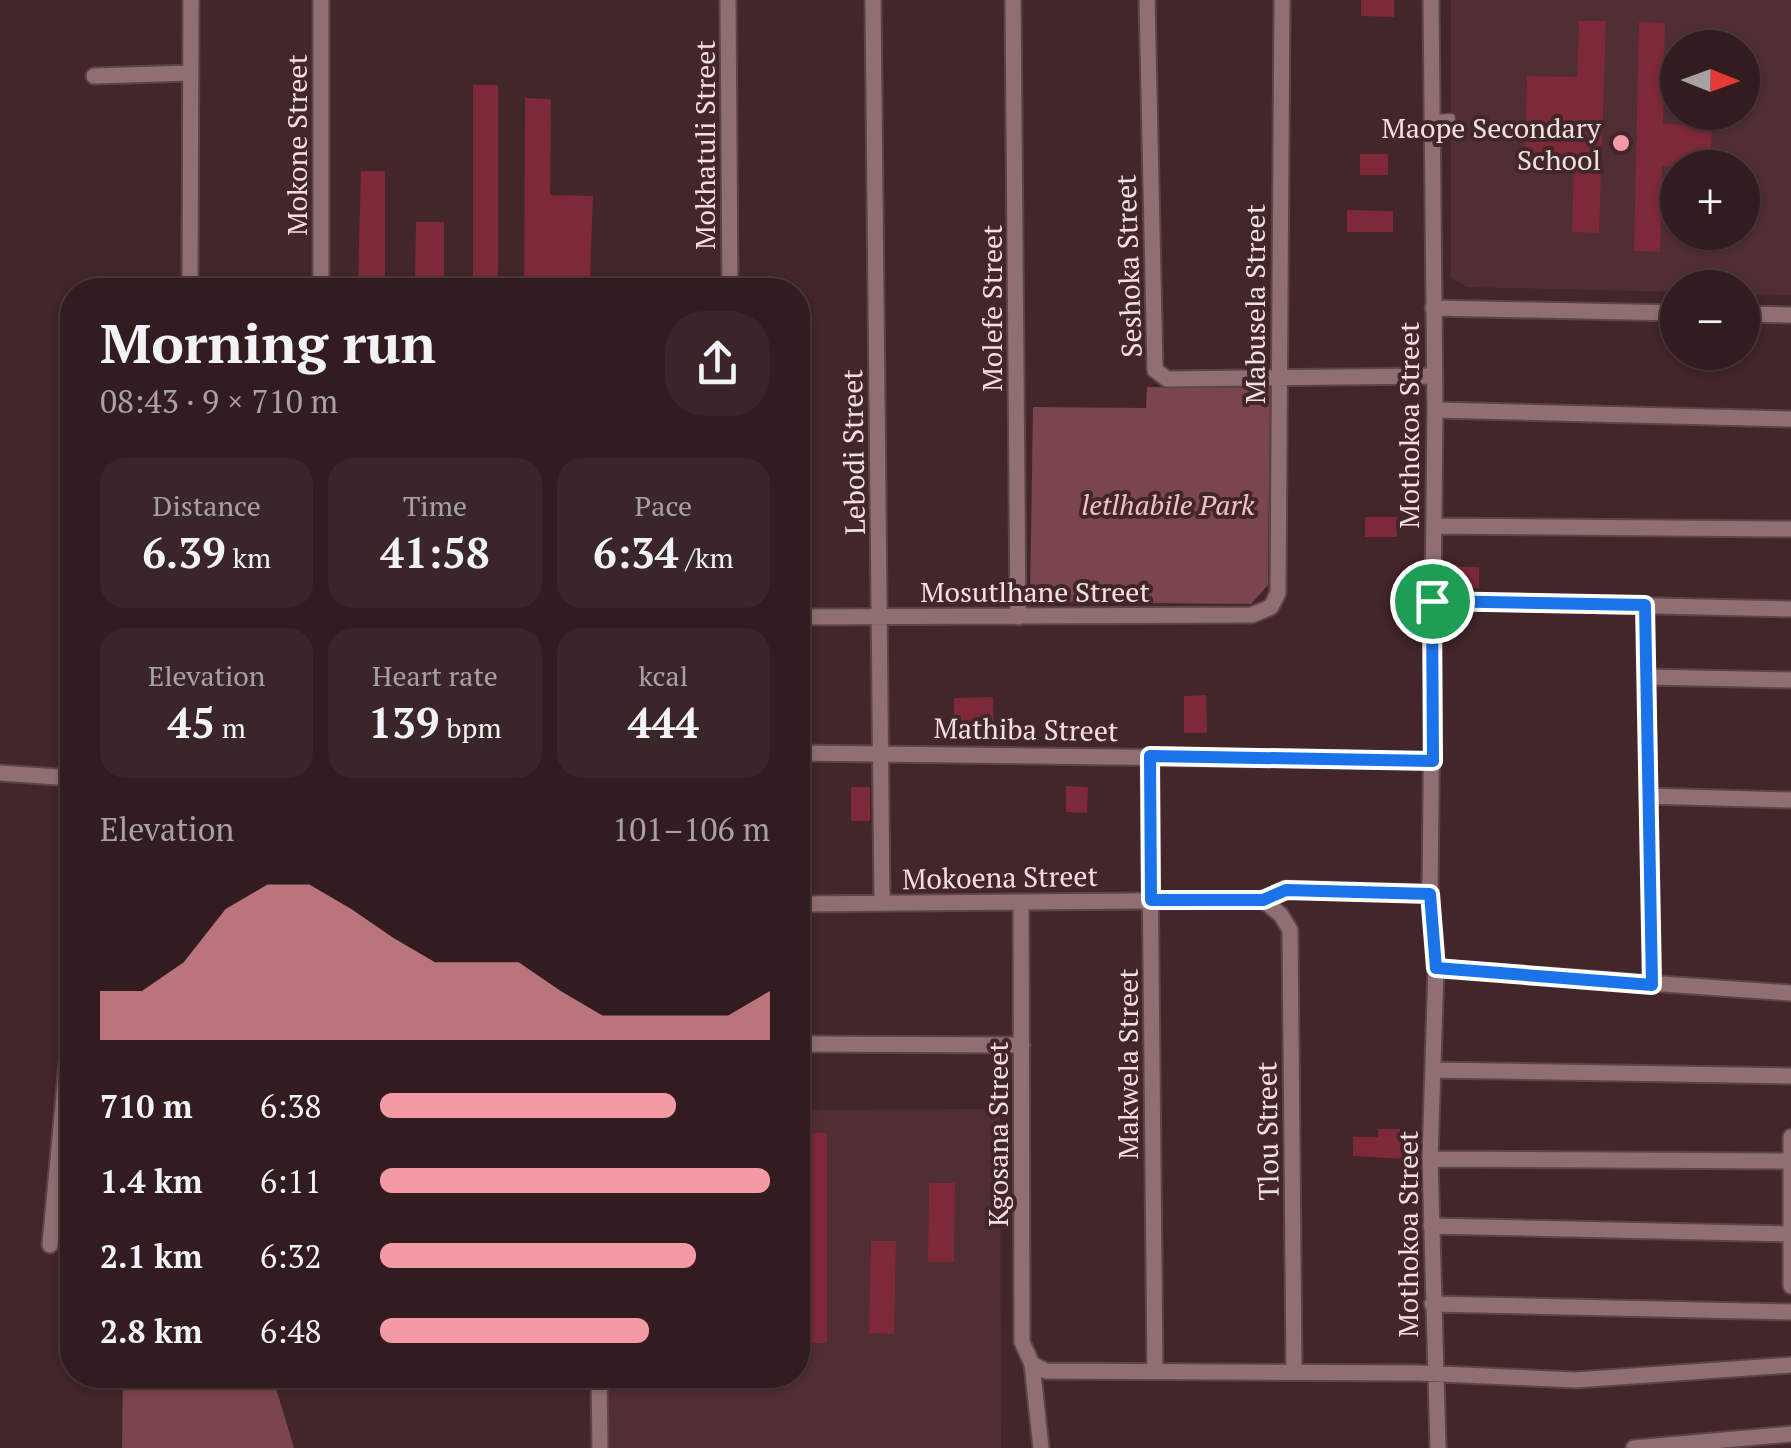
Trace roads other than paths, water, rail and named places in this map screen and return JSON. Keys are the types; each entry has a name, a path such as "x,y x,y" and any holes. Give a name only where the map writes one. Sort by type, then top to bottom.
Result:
{"street":[{"path":"190,278 192,0"},
{"name":"Mokone Street","path":"321,0 321,278"},
{"name":"Mokhatuli Street","path":"728,0 730,278"},
{"name":"Lebodi Street","path":"873,0 882,903"},
{"name":"Molefe Street","path":"1013,0 1018,616"},
{"name":"Seshoka Street","path":"1147,0 1155,370 1167,379 1433,376"},
{"name":"Mabusela Street","path":"1272,607 1278,593 1282,0"},
{"name":"Mothokoa Street","path":"1430,0 1435,410 1430,894 1436,968 1430,1159 1438,1448"},
{"path":"94,76 191,73"},
{"path":"1433,308 1660,313"},
{"path":"1760,314 1791,315"},
{"path":"1435,410 1791,419"},
{"path":"1434,526 1791,530"},
{"path":"1432,601 1791,610"},
{"path":"1645,605 1652,985"},
{"name":"Mosutlhane Street","path":"810,617 1252,615 1272,607"},
{"path":"1646,677 1791,680"},
{"name":"Mathiba Street","path":"810,753 1433,761"},
{"name":"Makwela Street","path":"1150,756 1154,1372"},
{"path":"0,774 60,777"},
{"path":"1648,796 1791,800"},
{"name":"Mokoena Street","path":"810,904 1263,900 1286,890 1430,894"},
{"name":"Tlou Street","path":"1263,900 1281,915 1290,930 1294,1372"},
{"name":"Kgosana Street","path":"1022,902 1022,1342 1032,1364 1041,1448"},
{"path":"1436,968 1791,993"},
{"path":"810,1044 1022,1046"},
{"path":"1434,1070 1791,1076"},
{"path":"50,1245 60,1138"},
{"path":"1791,1138 1791,1286"},
{"path":"1430,1159 1791,1161"},
{"path":"1432,1226 1790,1230"},
{"path":"1432,1304 1791,1312"},
{"path":"1032,1364 1046,1371 1294,1372 1576,1380 1791,1365"},
{"path":"600,1388 600,1448"},
{"path":"1634,1448 1791,1434"}],"lane":[{"path":"1431,119 1451,118"}],"place":[{"name":"Maope Secondary School","path":"1621,143"}],"park label":[{"name":"letlhabile Park","path":"1168,504"}]}
